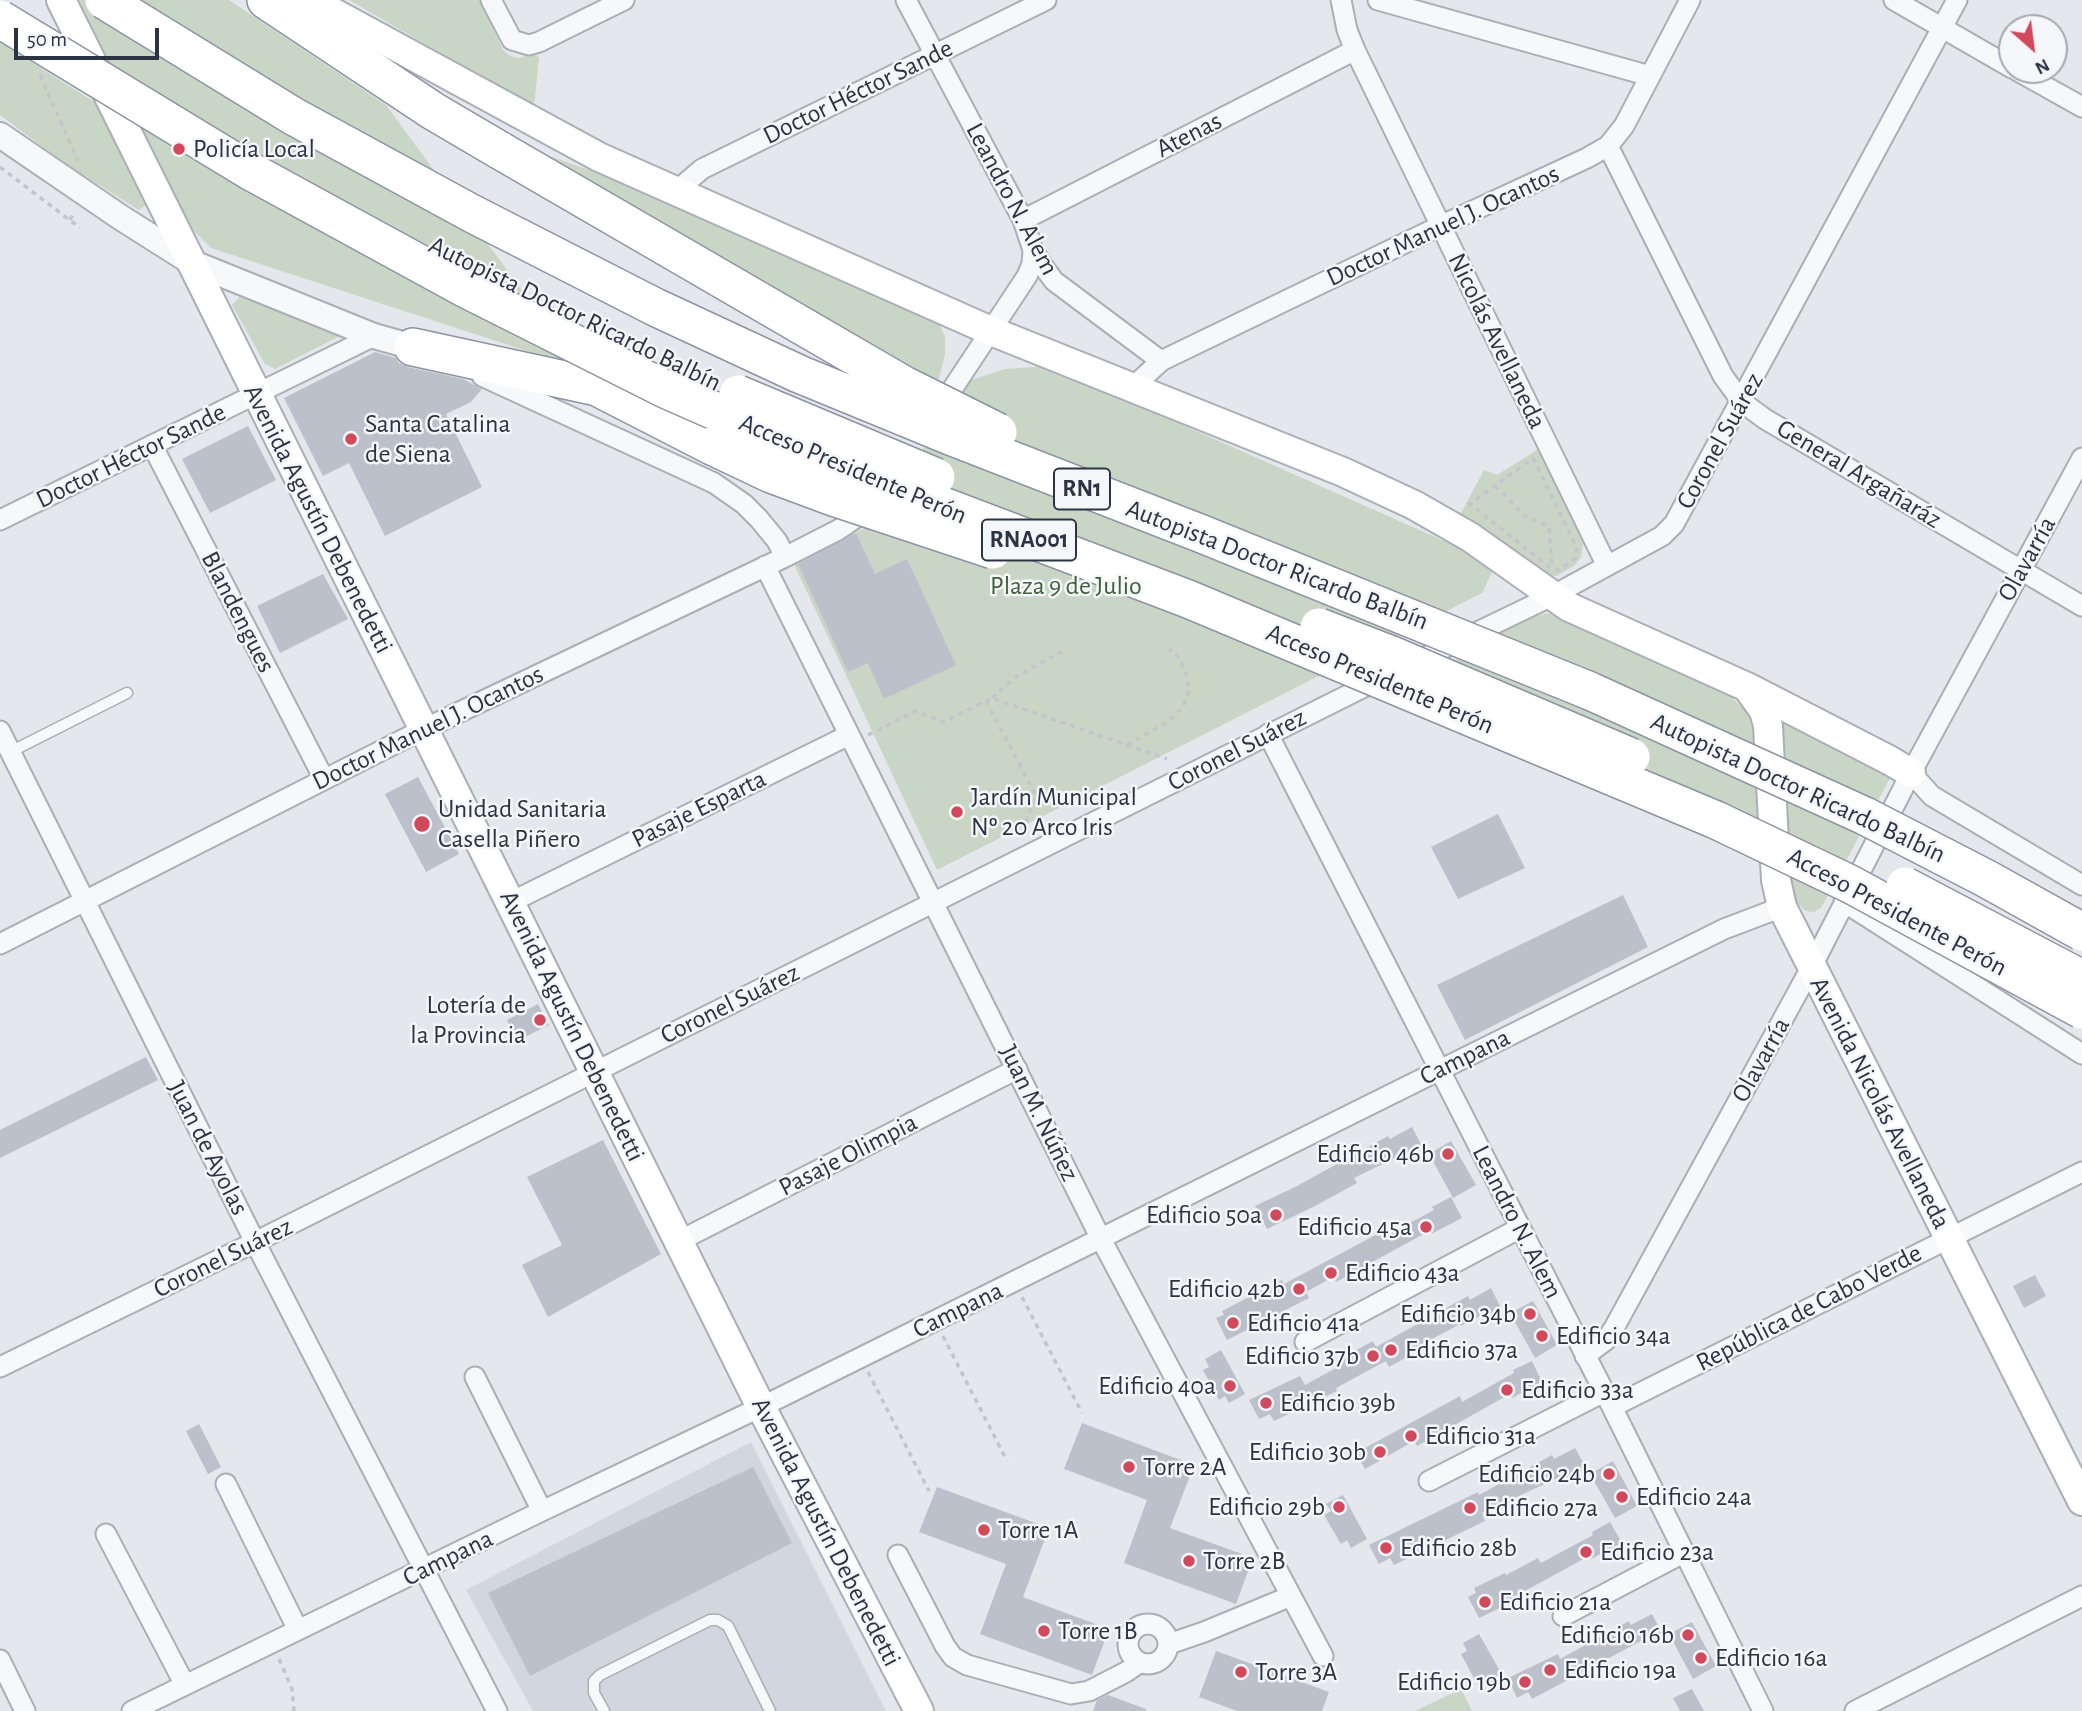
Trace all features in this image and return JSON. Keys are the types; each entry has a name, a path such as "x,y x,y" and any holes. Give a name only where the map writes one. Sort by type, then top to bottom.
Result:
{"highway":[{"name":"Autopista Doctor Ricardo Balbín","path":"16,0 293,168 540,302 661,360 903,464 1394,656 1704,787 1944,906 2082,979"},
{"name":"Autopista Doctor Ricardo Balbín","path":"104,0 304,122 471,214 644,302 799,374 1065,483 1202,534 1590,691 1866,816 2082,932"},
{"path":"266,0 433,111 904,385 1202,534"},
{"name":"Acceso Presidente Perón","path":"0,19 296,197 466,289 665,389 856,472 1188,599 1716,820 1850,884 2082,1010"},
{"path":"413,346 597,387 771,474 833,497 958,540 1262,630"}],"main road":[{"name":"Avenida Agustín Debenedetti","path":"61,0 761,1407 919,1711"},
{"path":"310,0 541,127 675,192 990,331 1343,472 1414,505 1552,582 1581,612 1747,687 1911,773"},
{"name":"Avenida Nicolás Avellaneda","path":"1747,687 1764,711 1768,726 1776,880 1782,906 2082,1500"}],"street":[{"path":"492,0 512,40 529,45 624,0"},
{"name":"Leandro N. Alem","path":"906,0 1023,220 1033,250 1054,281 1161,362"},
{"name":"Doctor Héctor Sande","path":"675,192 702,169 1046,0"},
{"name":"Nicolás Avellaneda","path":"1341,0 1354,50 1607,566"},
{"path":"1378,0 1650,76"},
{"name":"Doctor Manuel J. Ocantos","path":"1133,387 1161,362 1608,146 1624,125 1690,0"},
{"path":"1894,0 1998,60"},
{"name":"Coronel Suárez","path":"0,1367 256,1242 1268,734 1552,582 1607,566 1662,536 1674,524 1742,402 1957,0"},
{"name":"Atenas","path":"1023,220 1354,50"},
{"path":"2041,84 2082,107"},
{"path":"0,135 191,262 374,336 413,346 714,483 744,504 777,541 785,557"},
{"name":"General Argañaráz","path":"1608,146 1723,376 1742,402 1765,419 2082,606"},
{"path":"949,394 1027,276 1032,264 1033,250"},
{"name":"Doctor Héctor Sande","path":"0,520 374,336"},
{"name":"Blandengues","path":"152,445 324,779"},
{"name":"Olavarría","path":"1585,1356 1605,1340 1614,1328 1812,966 1911,773 2082,458"},
{"name":"Doctor Manuel J. Ocantos","path":"0,944 424,729 785,557 838,530 857,517"},
{"name":"Juan M. Núñez","path":"765,566 1101,1239 1323,1656"},
{"name":"Juan de Ayolas","path":"0,731 256,1242 497,1711"},
{"name":"Leandro N. Alem","path":"1268,734 1608,1400 1763,1711"},
{"name":"Pasaje Esparta","path":"511,902 851,739"},
{"path":"1911,773 1932,796 2082,885"},
{"path":"1844,902 2082,1054"},
{"name":"Campana","path":"139,1709 861,1358 1724,929 1782,906"},
{"name":"Pasaje Olimpia","path":"679,1241 1017,1069"},
{"name":"República de Cabo Verde","path":"1429,1481 1608,1400 2082,1172"},
{"path":"1305,1342 1520,1228"},
{"path":"475,1377 542,1511"},
{"path":"226,1484 298,1630"},
{"path":"106,1534 185,1685"},
{"path":"1563,1616 1685,1552"},
{"path":"898,1556 944,1646 953,1657 967,1665 1068,1703 1126,1672 1139,1662"},
{"path":"1169,1644 1291,1596"},
{"path":"1855,1711 2082,1596"},
{"path":"1152,1624 1159,1627 1164,1631 1169,1644 1166,1656 1150,1665 1139,1662 1131,1656 1127,1643 1129,1636 1138,1626 1152,1624"},
{"path":"0,1660 25,1711"}],"lane":[{"path":"10,752 127,693"},
{"path":"604,1711 594,1693 594,1681 600,1675 710,1620 718,1620 728,1626 770,1711"}],"path":[{"path":"39,73 89,184 70,220"},
{"path":"0,167 80,228"},
{"path":"1534,458 1577,548 1576,558 1559,570 1552,582 1470,504 1534,458"},
{"path":"1495,486 1524,515 1549,527 1552,582"},
{"path":"1127,745 1166,723 1183,708 1189,692 1186,674 1181,659 1169,649"},
{"path":"851,739 916,710 943,722 992,698 1017,676 1065,650"},
{"path":"992,698 1167,759"},
{"path":"986,701 1035,794 1023,832"},
{"path":"1014,1282 1082,1413"},
{"path":"935,1321 1007,1461"},
{"path":"861,1358 929,1491"},
{"path":"272,1644 292,1689 294,1711"}],"shaded area":[{"path":"751,1442 886,1711 533,1711 466,1590"}],"green space":[{"path":"79,0 229,0 386,105 579,368 211,248 191,228"},
{"path":"349,0 480,0 503,50 510,56 519,58 534,53 539,58 534,107"},
{"path":"0,42 99,105 147,204 139,210 64,163 0,115"},
{"path":"529,149 658,194 936,317 945,337 945,355 938,381"},
{"path":"240,297 344,334 275,369 265,364 232,305"},
{"name":"Plaza 9 de Julio","path":"1050,366 1496,564 1482,593 937,870 793,562 867,527 894,496 965,382 1005,369"},
{"path":"1540,448 1583,543 1581,557 1575,565 1557,576 1548,577 1460,515 1484,470 1497,475"},
{"path":"1560,611 1728,694 1746,711 1753,724 1760,845 1398,694 1528,617"},
{"path":"1774,718 1886,772 1890,778 1821,908 1814,912 1805,911 1789,887"},
{"path":"1461,1689 1472,1711 1415,1711"}],"building":[{"path":"375,352 396,358 399,363 408,367 463,379 482,389 471,402 446,414 482,487 385,536 349,463 323,476 284,398"},
{"path":"248,426 276,480 210,513 182,459"},
{"path":"856,533 875,574 907,559 956,665 884,699 868,663 848,672 798,564"},
{"path":"323,574 348,619 280,653 257,606"},
{"name":"Unidad Sanitaria Casella Piñero","path":"418,777 459,854 426,872 385,794"},
{"path":"1498,814 1525,868 1458,899 1431,847"},
{"path":"1623,895 1648,947 1465,1040 1437,985"},
{"path":"538,1004 549,1025 517,1041 507,1020"},
{"path":"146,1057 158,1080 0,1158 0,1130"},
{"path":"1412,1127 1423,1148 1403,1159 1401,1155 1354,1178 1357,1183 1267,1229 1255,1206 1388,1136 1390,1139"},
{"path":"603,1140 661,1254 548,1317 522,1265 562,1245 527,1177"},
{"path":"1451,1141 1476,1185 1453,1198 1429,1154"},
{"path":"1451,1197 1462,1218 1431,1234 1429,1231 1336,1282 1333,1277 1306,1292 1309,1298 1227,1340 1216,1318 1224,1315 1222,1311 1282,1280 1284,1284 1379,1233 1382,1238 1434,1210 1432,1207"},
{"path":"2035,1275 2046,1296 2024,1308 2013,1286"},
{"path":"1491,1288 1502,1310 1482,1320 1480,1316 1461,1326 1460,1324 1434,1338 1436,1341 1389,1367 1386,1361 1336,1388 1337,1391 1274,1421 1270,1414 1259,1419 1249,1400 1300,1376 1305,1385 1336,1368 1333,1363 1373,1341 1376,1347 1468,1296 1470,1300"},
{"path":"1533,1301 1557,1345 1535,1358 1510,1313"},
{"path":"1221,1350 1245,1394 1229,1403 1225,1396 1219,1400 1203,1370 1209,1367 1205,1359"},
{"path":"1532,1361 1542,1382 1512,1398 1510,1394 1417,1446 1414,1441 1365,1469 1356,1453 1460,1396 1462,1402"},
{"path":"1082,1423 1194,1465 1170,1528 1253,1558 1236,1604 1124,1563 1147,1500 1064,1469"},
{"path":"199,1424 221,1467 208,1474 186,1431"},
{"path":"1575,1448 1587,1469 1567,1479 1564,1475 1482,1513 1485,1521 1394,1565 1390,1558 1379,1564 1369,1545 1478,1492 1479,1495 1552,1455 1554,1459"},
{"path":"1613,1461 1637,1506 1615,1518 1590,1474"},
{"path":"753,1467 792,1543 530,1676 488,1593"},
{"path":"937,1487 1049,1528 1023,1597 1109,1629 1092,1675 980,1634 1006,1564 919,1532"},
{"path":"1343,1495 1367,1539 1351,1548 1347,1540 1341,1544 1324,1515 1331,1511 1326,1504"},
{"path":"1610,1522 1622,1543 1591,1559 1589,1556 1523,1592 1525,1596 1479,1618 1468,1597 1476,1593 1474,1588 1538,1558 1541,1563 1593,1535 1592,1532"},
{"path":"1652,1614 1663,1635 1643,1646 1641,1641 1532,1699 1528,1692 1517,1698 1508,1678 1558,1654 1560,1659 1629,1621 1631,1625"},
{"path":"1692,1622 1716,1666 1693,1679 1669,1634"},
{"path":"1479,1634 1504,1678 1488,1687 1484,1680 1477,1684 1461,1654 1467,1651 1463,1643"},
{"name":"Torre 3A","path":"1216,1651 1329,1692 1322,1711 1237,1711 1199,1697"},
{"path":"1692,1689 1704,1711 1680,1711 1673,1698"},
{"path":"1108,1695 1146,1711 1093,1711 1097,1700"}],"place":[{"name":"Policía Local","path":"179,149"},
{"name":"Santa Catalina de Siena","path":"351,439"},
{"name":"Jardín Municipal Nº 20 Arco Iris","path":"957,812"},
{"name":"Unidad Sanitaria Casella Piñero","path":"422,824"},
{"name":"Lotería de la Provincia","path":"540,1020"},
{"name":"Edificio 46b","path":"1448,1154"},
{"name":"Edificio 50a","path":"1276,1215"},
{"name":"Edificio 45a","path":"1426,1227"},
{"name":"Edificio 43a","path":"1331,1273"},
{"name":"Edificio 42b","path":"1299,1289"},
{"name":"Edificio 34b","path":"1530,1314"},
{"name":"Edificio 41a","path":"1233,1323"},
{"name":"Edificio 34a","path":"1542,1336"},
{"name":"Edificio 37a","path":"1391,1350"},
{"name":"Edificio 37b","path":"1373,1356"},
{"name":"Edificio 40a","path":"1230,1386"},
{"name":"Edificio 33a","path":"1507,1390"},
{"name":"Edificio 39b","path":"1266,1403"},
{"name":"Edificio 31a","path":"1411,1436"},
{"name":"Edificio 30b","path":"1380,1452"},
{"name":"Torre 2A","path":"1129,1467"},
{"name":"Edificio 24b","path":"1609,1474"},
{"name":"Edificio 24a","path":"1622,1497"},
{"name":"Edificio 29b","path":"1339,1507"},
{"name":"Edificio 27a","path":"1470,1508"},
{"name":"Torre 1A","path":"984,1530"},
{"name":"Edificio 28b","path":"1386,1548"},
{"name":"Edificio 23a","path":"1586,1552"},
{"name":"Torre 2B","path":"1189,1561"},
{"name":"Edificio 21a","path":"1485,1602"},
{"name":"Torre 1B","path":"1044,1631"},
{"name":"Edificio 16b","path":"1688,1635"},
{"name":"Edificio 16a","path":"1701,1658"},
{"name":"Edificio 19a","path":"1550,1670"},
{"name":"Torre 3A","path":"1241,1672"},
{"name":"Edificio 19b","path":"1525,1682"}]}
